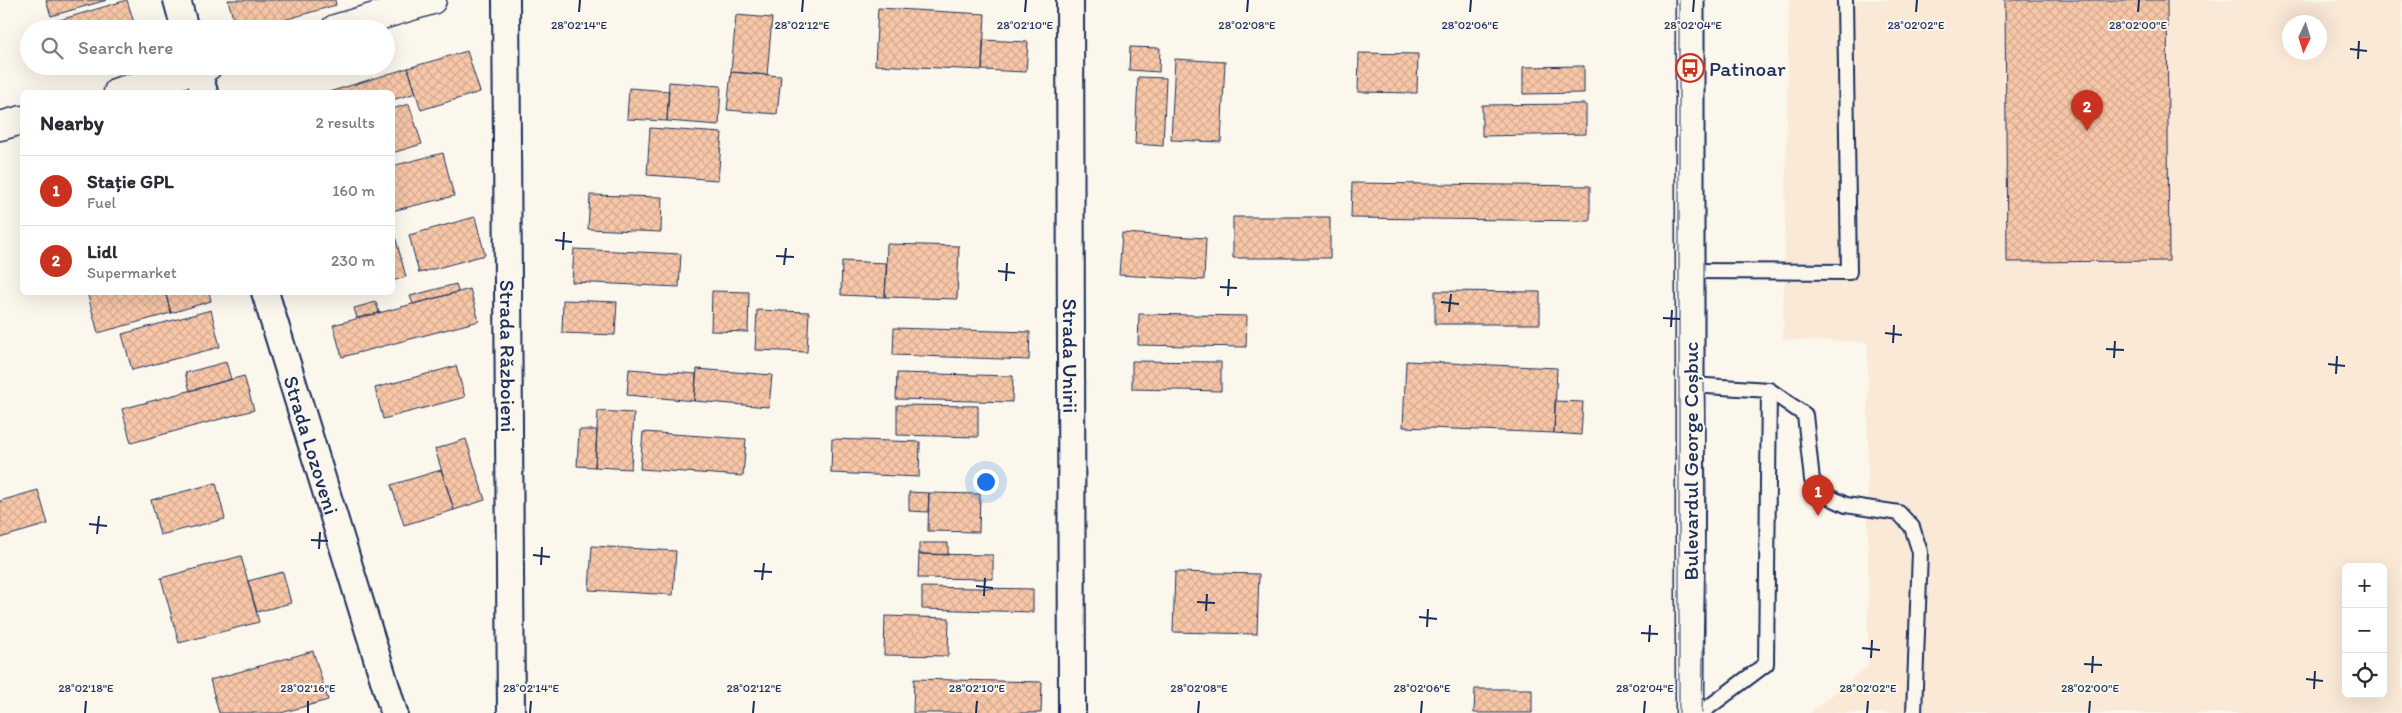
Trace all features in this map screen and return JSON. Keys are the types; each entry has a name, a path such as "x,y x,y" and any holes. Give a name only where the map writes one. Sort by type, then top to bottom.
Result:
{"main road":[{"path":"365,20 432,0"},
{"name":"Bulevardul George Coșbuc","path":"1690,0 1690,713"},
{"path":"127,90 196,75"},
{"path":"0,126 20,121"}],"street":[{"path":"177,0 183,20"},
{"name":"Strada Războieni","path":"506,0 511,713"},
{"name":"Strada Unirii","path":"1070,0 1072,713"},
{"name":"Strada Lozoveni","path":"266,295 394,713"}],"lane":[{"path":"1689,271 1849,272 1845,0"},
{"path":"1691,385 1769,390 1804,414 1812,480 1827,496 1846,505 1899,513 1912,528 1920,552 1914,713"},
{"path":"1701,713 1766,664 1769,390"}],"shaded area":[{"path":"1789,0 2402,0 2402,713 1810,713 1868,666 1868,342 1783,340"}],"building":[{"path":"46,0 107,0 51,16"},
{"path":"127,0 133,20 60,20"},
{"path":"228,0 335,0 336,5 284,20 234,20"},
{"path":"2005,0 2167,0 2169,261 2007,262"},
{"path":"878,8 985,14 982,70 875,65"},
{"path":"736,15 772,18 767,75 731,72"},
{"path":"983,40 1028,42 1026,72 982,70"},
{"path":"1130,47 1160,48 1159,72 1129,70"},
{"path":"467,51 480,92 421,110 408,68"},
{"path":"1359,53 1418,54 1417,93 1358,92"},
{"path":"1175,59 1225,62 1221,142 1171,140"},
{"path":"1584,66 1584,93 1523,94 1523,67"},
{"path":"408,68 416,93 395,99 395,90 336,90 385,75 395,75 395,72"},
{"path":"731,72 781,76 777,114 727,110"},
{"path":"1138,77 1166,78 1163,146 1135,144"},
{"path":"669,82 721,86 719,125 667,121"},
{"path":"629,88 669,91 667,121 627,119"},
{"path":"409,104 422,144 395,152 395,108"},
{"path":"1586,104 1586,134 1482,136 1482,105"},
{"path":"650,128 722,133 718,180 647,175"},
{"path":"443,153 454,196 395,210 395,165"},
{"path":"1352,183 1590,186 1590,221 1351,218"},
{"path":"590,195 662,197 661,232 588,229"},
{"path":"475,217 485,255 419,273 409,235"},
{"path":"1233,217 1330,217 1330,258 1233,258"},
{"path":"1122,233 1206,238 1204,280 1119,275"},
{"path":"395,236 406,277 395,280"},
{"path":"887,244 959,246 957,299 885,297"},
{"path":"574,249 681,254 679,287 572,282"},
{"path":"842,261 887,263 885,297 841,295"},
{"path":"456,284 458,292 413,304 410,296"},
{"path":"470,289 479,321 342,357 333,325"},
{"path":"712,291 749,292 748,332 711,331"},
{"path":"1435,291 1540,292 1540,324 1435,324"},
{"path":"88,295 166,295 171,313 98,333"},
{"path":"166,295 210,295 211,301 171,313"},
{"path":"563,300 617,302 615,335 562,333"},
{"path":"376,302 379,313 357,318 354,308"},
{"path":"211,310 220,347 132,370 122,334"},
{"path":"757,310 809,312 807,352 755,350"},
{"path":"1139,314 1247,316 1246,347 1138,345"},
{"path":"894,328 1030,332 1029,360 893,355"},
{"path":"1132,361 1221,362 1221,391 1132,389"},
{"path":"1406,361 1557,368 1554,433 1403,427"},
{"path":"226,362 231,379 190,391 185,373"},
{"path":"456,366 465,397 383,419 375,388"},
{"path":"629,369 696,374 694,401 627,395"},
{"path":"697,369 772,375 769,407 694,401"},
{"path":"897,373 1013,376 1012,402 896,399"},
{"path":"244,376 254,410 131,443 122,409"},
{"path":"1555,401 1583,402 1581,435 1554,433"},
{"path":"897,405 978,406 978,437 897,435"},
{"path":"598,411 634,413 631,469 595,467"},
{"path":"579,430 597,430 595,467 577,466"},
{"path":"643,432 746,439 743,476 640,469"},
{"path":"466,439 485,500 454,510 435,449"},
{"path":"832,439 920,442 919,477 831,473"},
{"path":"441,470 454,510 404,525 391,485"},
{"path":"216,483 225,519 160,535 151,500"},
{"path":"38,490 48,524 0,538 0,501"},
{"path":"909,492 929,493 928,512 909,511"},
{"path":"929,493 980,494 979,532 928,531"},
{"path":"919,543 948,543 948,555 919,554"},
{"path":"592,546 676,551 673,595 589,590"},
{"path":"919,554 993,555 993,579 918,578"},
{"path":"241,556 259,622 179,643 161,578"},
{"path":"283,572 291,603 257,612 248,581"},
{"path":"1175,572 1259,574 1257,634 1173,632"},
{"path":"922,587 1033,589 1033,612 922,609"},
{"path":"885,616 949,618 948,656 884,655"},
{"path":"313,651 328,700 281,713 219,713 210,680"},
{"path":"914,679 1042,682 1041,713 913,713"},
{"path":"1475,689 1532,689 1532,713 1474,713"}],"tram line":[{"path":"1679,0 1679,713"},
{"path":"1702,713 1706,491 1704,385 1704,0"}],"place":[{"name":"Patinoar","path":"1690,68"},
{"name":"Lidl","path":"2087,131"},
{"name":"Stație GPL","path":"1818,516"}]}
